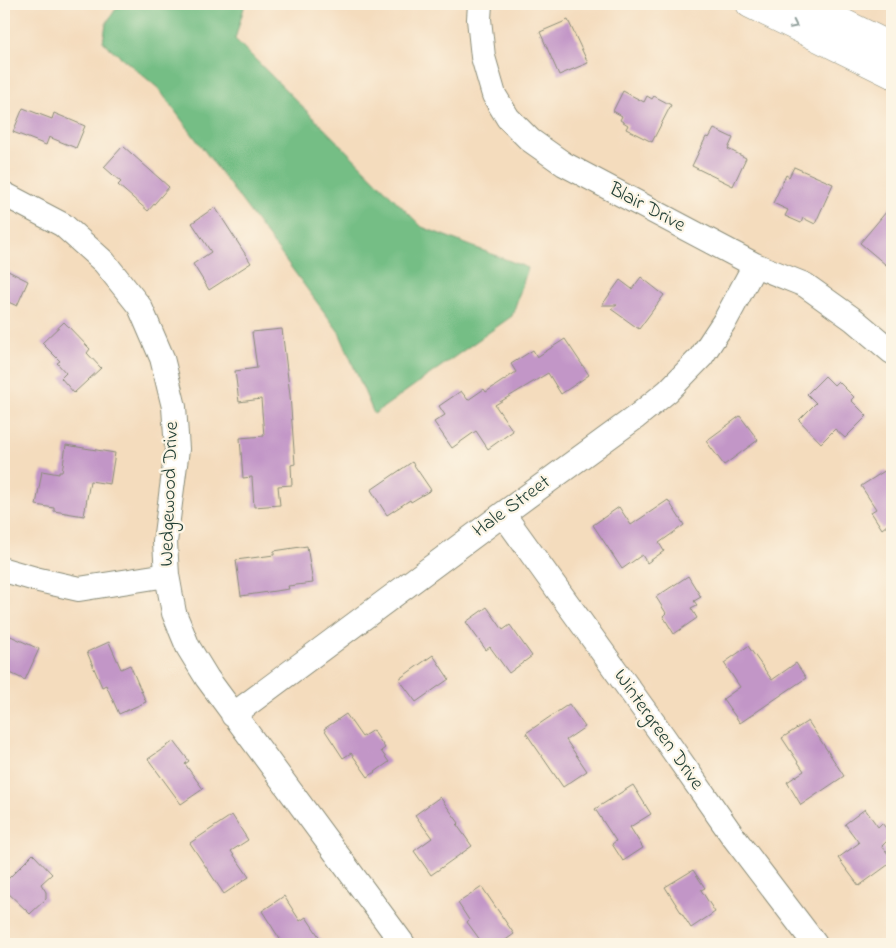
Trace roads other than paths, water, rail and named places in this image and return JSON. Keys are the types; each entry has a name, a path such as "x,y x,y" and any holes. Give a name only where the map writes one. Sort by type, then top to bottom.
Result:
{"main road":[{"path":"750,4 892,74"},
{"path":"805,4 892,47"}],"street":[{"name":"Blair Drive","path":"480,4 479,19 483,57 494,95 508,118 530,140 564,164 755,265 805,285 854,320 892,352"},
{"name":"Wedgewood Drive","path":"4,194 63,225 104,262 140,307 162,358 174,407 177,449 165,542 167,575 174,613 188,647 233,715 403,944"},
{"name":"Hale Street","path":"233,715 636,417 668,391 701,357 726,319 755,265"},
{"name":"Wintergreen Drive","path":"503,514 732,835 815,944"},
{"path":"4,570 79,589 167,575"}]}
